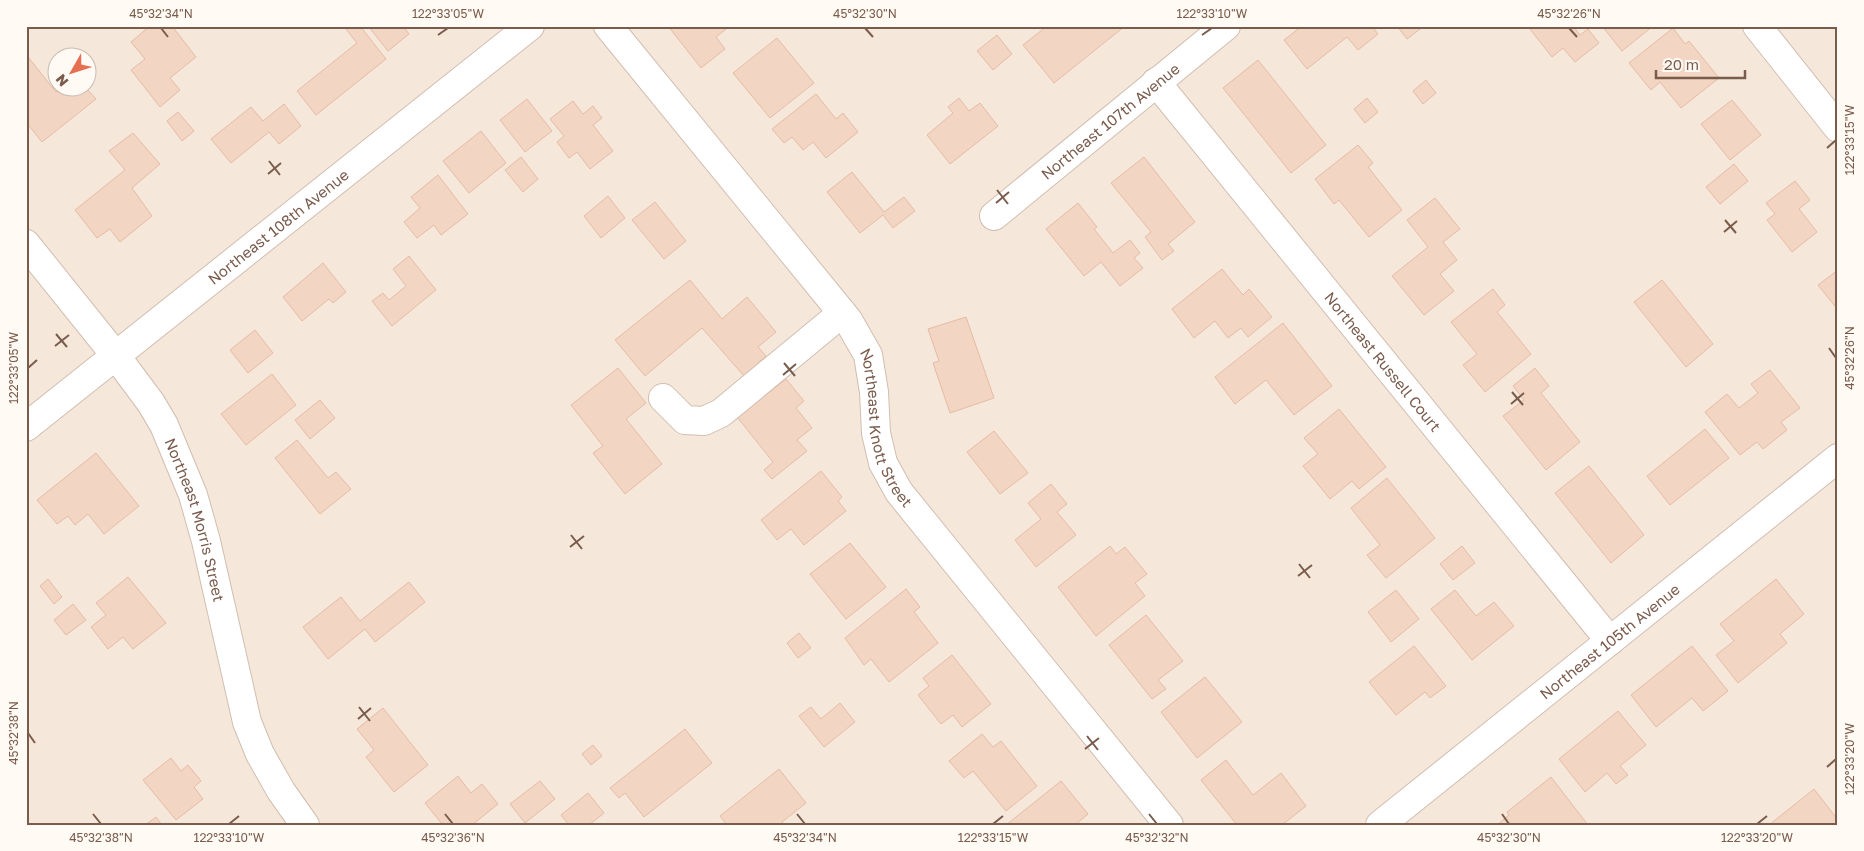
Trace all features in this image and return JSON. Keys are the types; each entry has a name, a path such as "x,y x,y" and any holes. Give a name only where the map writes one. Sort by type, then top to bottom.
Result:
{"street":[{"name":"Northeast 108th Avenue","path":"26,427 530,26"},
{"name":"Northeast Knott Street","path":"608,26 842,312 868,354 874,392 876,433 883,463 899,492 1169,825"},
{"name":"Northeast 107th Avenue","path":"994,216 1226,26"},
{"path":"1757,26 1838,128"},
{"name":"Northeast Russell Court","path":"1156,82 1610,641"},
{"name":"Northeast Morris Street","path":"26,244 116,356 151,403 176,450 193,495 206,541 247,722 260,754 281,792 305,825"},
{"path":"663,398 685,420 704,421 720,413 842,312"},
{"name":"Northeast 105th Avenue","path":"1380,825 1838,458"}],"shaded area":[{"path":"26,26 1838,26 1838,825 26,825"}],"building":[{"path":"150,26 172,26 196,57 170,78 180,90 160,107 131,70 145,59 131,42"},
{"path":"349,26 360,26 386,59 316,115 297,91 357,43 346,29"},
{"path":"368,26 403,26 409,34 388,51"},
{"path":"668,26 730,26 716,37 725,49 701,68"},
{"path":"1047,26 1125,26 1054,83 1023,45"},
{"path":"1302,26 1372,26 1378,34 1358,50 1347,37 1307,69 1284,40"},
{"path":"1397,26 1424,26 1407,39"},
{"path":"1533,26 1573,26 1580,35 1588,29 1599,43 1575,62 1563,48 1552,57 1530,29"},
{"path":"1602,26 1653,26 1622,51"},
{"path":"1673,28 1685,44 1689,41 1719,78 1681,108 1660,82 1651,90 1629,63"},
{"path":"997,35 1012,54 993,70 977,51"},
{"path":"777,38 814,83 770,118 733,73"},
{"path":"28,57 48,82 48,98 96,99 42,142 26,122"},
{"path":"1258,60 1326,145 1291,173 1223,88"},
{"path":"1426,80 1436,93 1423,104 1413,91"},
{"path":"816,94 836,119 843,113 858,132 826,158 813,142 803,150 792,137 784,143 772,129"},
{"path":"959,98 969,111 980,103 998,126 950,164 927,135 953,113 948,107"},
{"path":"1367,98 1378,112 1365,123 1354,109"},
{"path":"527,99 552,131 525,152 500,120"},
{"path":"1732,100 1761,135 1730,160 1701,124"},
{"path":"573,101 583,114 593,106 602,118 593,125 613,151 590,169 577,152 569,158 557,142 564,136 550,119"},
{"path":"284,104 301,126 279,144 269,132 231,163 211,139 251,107 263,121"},
{"path":"178,112 194,131 182,141 167,121"},
{"path":"481,131 506,163 469,193 443,161"},
{"path":"133,133 160,164 132,188 152,216 120,242 110,229 97,238 75,210 125,170 109,151"},
{"path":"1358,145 1373,163 1368,167 1402,210 1369,237 1339,200 1334,204 1315,179"},
{"path":"521,157 538,179 523,192 505,170"},
{"path":"1144,157 1195,222 1168,244 1174,251 1162,260 1145,237 1151,232 1111,183"},
{"path":"1734,164 1748,181 1720,204 1706,187"},
{"path":"852,172 884,212 904,197 915,211 893,228 883,215 860,233 827,192"},
{"path":"438,175 468,214 441,235 434,225 417,238 404,222 420,208 411,197"},
{"path":"1795,181 1810,200 1799,209 1817,232 1792,252 1767,220 1775,214 1766,203"},
{"path":"608,196 625,218 601,238 584,216"},
{"path":"1435,198 1460,229 1443,242 1457,260 1440,274 1454,291 1424,315 1392,276 1428,247 1407,220"},
{"path":"655,202 686,241 664,259 632,220"},
{"path":"1078,203 1097,227 1094,229 1113,253 1130,240 1140,253 1134,258 1143,268 1120,286 1101,262 1084,276 1046,229"},
{"path":"409,256 436,290 392,326 372,301 383,293 389,300 406,286 393,269"},
{"path":"323,263 346,292 333,303 329,299 302,321 283,297"},
{"path":"1222,269 1243,295 1249,289 1272,317 1248,337 1241,328 1228,338 1215,321 1194,338 1172,309"},
{"path":"1838,270 1838,310 1818,285"},
{"path":"690,280 722,319 747,297 776,332 758,347 766,356 744,376 702,328 645,376 615,340"},
{"path":"1662,280 1713,344 1686,367 1634,302"},
{"path":"1493,289 1505,305 1497,312 1531,354 1485,392 1463,365 1477,354 1451,322"},
{"path":"966,317 994,398 950,413 933,363 939,361 928,329"},
{"path":"1283,323 1332,386 1294,415 1266,380 1235,404 1215,377"},
{"path":"255,330 273,353 248,373 230,350"},
{"path":"618,368 646,403 626,419 662,464 625,494 593,453 603,446 571,405"},
{"path":"1535,368 1549,386 1541,393 1580,442 1546,470 1503,416 1524,400 1513,386"},
{"path":"1770,370 1800,408 1781,422 1787,430 1763,449 1757,442 1740,455 1705,412 1727,394 1739,408 1758,393 1751,384"},
{"path":"272,374 296,405 246,445 221,414"},
{"path":"786,379 804,401 796,408 812,428 797,440 807,451 772,479 764,470 773,462 737,417"},
{"path":"320,400 335,418 310,439 295,420"},
{"path":"1339,409 1386,467 1359,489 1352,481 1330,499 1303,466 1318,454 1304,438"},
{"path":"1705,429 1729,458 1670,505 1647,476"},
{"path":"994,431 1028,473 1000,494 967,452"},
{"path":"297,440 328,478 336,472 351,489 320,514 275,458"},
{"path":"96,453 139,506 104,534 88,514 75,525 68,516 57,524 37,500"},
{"path":"1589,466 1644,535 1611,563 1555,493"},
{"path":"821,471 842,497 838,501 846,511 804,545 791,529 777,540 761,520"},
{"path":"1387,478 1435,538 1386,578 1367,555 1380,545 1351,508"},
{"path":"1051,484 1067,504 1057,512 1076,535 1036,567 1015,540 1041,519 1028,503"},
{"path":"850,543 886,587 846,619 810,574"},
{"path":"1110,546 1116,554 1125,547 1147,574 1135,583 1145,596 1096,636 1058,587"},
{"path":"1462,546 1475,563 1453,580 1440,564"},
{"path":"128,577 166,623 133,649 123,637 108,649 91,627 106,615 96,603"},
{"path":"48,579 62,597 54,604 40,586"},
{"path":"1776,579 1804,614 1780,634 1787,643 1738,683 1716,655 1734,641 1720,624"},
{"path":"409,582 425,602 375,642 365,629 328,659 303,627 341,597 360,621"},
{"path":"906,589 920,607 914,612 938,643 889,682 871,659 864,665 845,638"},
{"path":"1396,590 1419,619 1391,642 1368,612"},
{"path":"1455,590 1476,616 1494,602 1514,626 1472,660 1431,609"},
{"path":"73,604 86,620 66,635 54,620"},
{"path":"1146,615 1183,661 1158,680 1166,689 1152,699 1109,645"},
{"path":"799,633 811,648 798,658 787,643"},
{"path":"1414,646 1446,686 1430,698 1425,692 1396,715 1369,682"},
{"path":"1692,646 1728,691 1703,711 1692,698 1656,727 1631,695"},
{"path":"952,655 991,704 962,727 953,715 941,724 918,695 929,686 923,678"},
{"path":"1205,677 1242,722 1197,758 1161,712"},
{"path":"840,703 855,722 824,747 799,716 811,707 821,719"},
{"path":"383,708 428,765 394,792 366,757 374,750 357,729"},
{"path":"1618,711 1646,745 1620,766 1628,775 1616,784 1607,773 1585,792 1559,759"},
{"path":"685,729 712,763 644,817 625,793 619,798 610,788"},
{"path":"982,734 993,747 1001,741 1037,786 1006,811 973,771 964,778 949,761"},
{"path":"593,745 602,756 591,765 582,754"},
{"path":"171,758 181,771 188,765 201,781 194,787 203,799 176,820 143,780"},
{"path":"1226,760 1253,795 1281,773 1306,806 1282,825 1237,825 1201,780"},
{"path":"779,769 806,803 782,822 784,825 727,825 720,816"},
{"path":"458,776 471,793 482,784 498,804 472,825 443,825 425,803"},
{"path":"1551,777 1588,825 1497,825 1509,815 1507,812"},
{"path":"540,781 555,799 525,823 510,804"},
{"path":"1061,781 1088,814 1075,825 1006,825"},
{"path":"1814,789 1838,820 1838,825 1769,825"},
{"path":"588,793 604,813 589,825 569,825 561,815"},
{"path":"156,817 162,825 145,825"}]}
